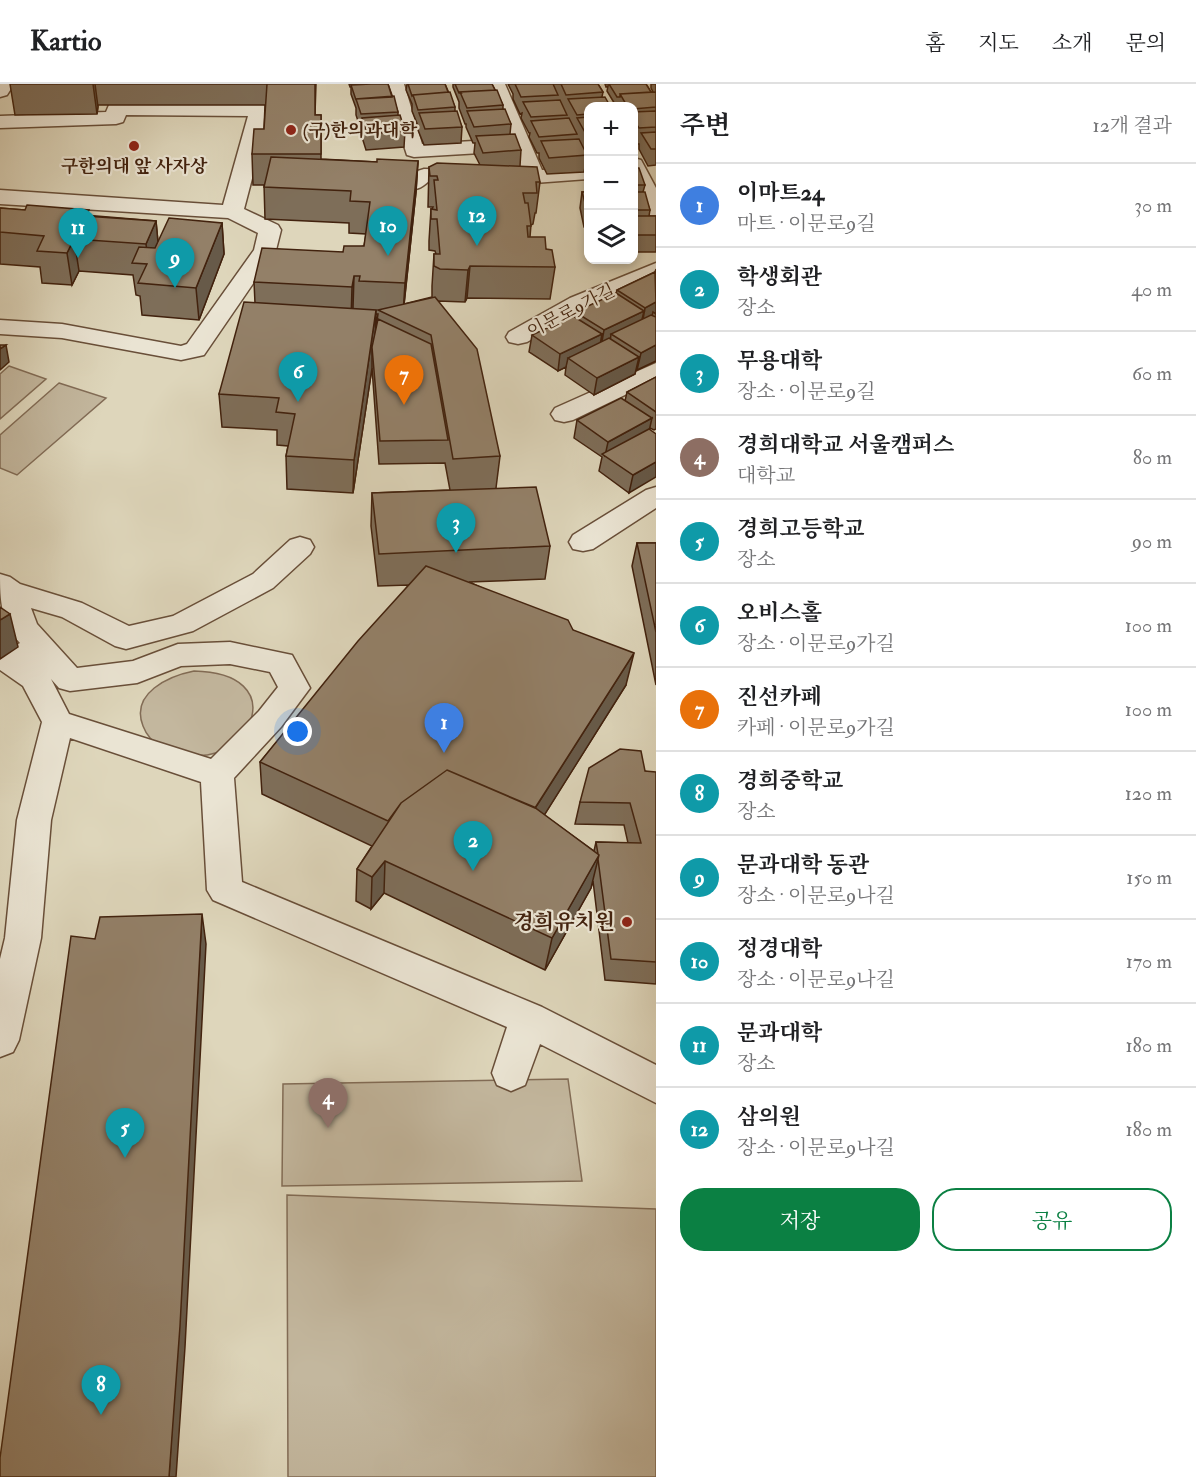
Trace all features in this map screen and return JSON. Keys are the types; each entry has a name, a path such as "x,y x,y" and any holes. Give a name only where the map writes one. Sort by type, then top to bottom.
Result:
{"street":[{"path":"0,91 4,84"},
{"path":"394,84 414,151 418,180 490,177"},
{"path":"495,84 534,177"},
{"path":"0,122 116,118 116,109 260,110 232,212"},
{"path":"414,151 519,144"},
{"path":"640,168 656,210"},
{"path":"512,177 584,173"},
{"path":"0,197 232,212 270,230 265,250 195,350 181,353 62,331 0,327"},
{"name":"이문로9가길","path":"518,337 578,303 656,270"},
{"path":"564,414 656,371"},
{"path":"582,542 656,496"},
{"path":"5,587 72,610 126,638 182,624 263,581 300,547"},
{"path":"5,587 24,629 70,680 137,672 178,655 230,653 281,663 294,688 270,719 217,774 225,890 529,1018 656,1085"},
{"path":"0,1040 23,938 34,819 58,722 35,678 11,662 40,646"},
{"path":"58,722 217,774"},
{"path":"511,1073 529,1018"}],"shaded area":[{"path":"9,366 46,379 0,419 0,374"},
{"path":"59,383 106,398 17,475 0,468 0,435"},
{"path":"194,671 224,676 243,686 252,701 252,717 244,732 231,746 212,754 191,755 158,744 148,735 140,714 142,704 154,688 174,677"},
{"path":"568,1079 582,1181 282,1186 283,1084"},
{"path":"287,1195 656,1209 656,1477 288,1477"}],"building":[{"path":"267,84 315,84 315,115 321,115 321,154 252,154 254,129 264,129"},
{"path":"388,84 392,97 356,100 351,85"},
{"path":"408,84 445,84 448,92 412,96"},
{"path":"455,84 492,84 495,90 459,93"},
{"path":"515,84 553,84 558,95 521,97"},
{"path":"561,84 598,84 603,92 566,95"},
{"path":"609,84 646,84 651,92 620,94 620,97 617,97"},
{"path":"497,90 503,105 467,108 460,92"},
{"path":"450,92 455,107 418,110 413,95"},
{"path":"656,92 656,107 638,109 638,102 625,102 620,94"},
{"path":"394,96 398,112 361,114 356,99"},
{"path":"605,97 608,102 584,102 584,114 577,115 568,99"},
{"path":"560,100 567,115 531,117 523,102"},
{"path":"505,109 511,124 474,127 467,111"},
{"path":"457,111 462,127 425,129 419,113"},
{"path":"656,111 656,127 639,128 638,112"},
{"path":"400,115 405,131 367,134 362,118"},
{"path":"584,117 584,130 577,118"},
{"path":"569,118 577,134 539,137 531,121"},
{"path":"656,132 656,149 651,149 641,133"},
{"path":"515,134 521,150 483,153 476,136"},
{"path":"579,139 584,149 584,155 549,158 541,141"},
{"path":"271,157 377,162 377,159 418,161 405,283 359,281 360,276 354,276 352,287 254,282 262,248 343,252 344,246 364,246 370,202 350,201 351,191 264,187"},
{"path":"437,163 537,167 540,182 536,182 537,193 523,193 525,203 528,203 531,226 527,226 528,237 545,237 546,249 552,250 555,267 470,266 468,270 440,269 434,266 434,254 440,254 437,219 431,219 431,209 437,210 434,180 438,180 437,176 430,176 429,167"},
{"path":"638,168 639,168 645,185 638,185"},
{"path":"638,192 645,192 650,210 638,210"},
{"path":"27,205 89,210 86,216 156,221 146,244 74,239 67,253 37,251 44,236 0,232 0,208 25,210"},
{"path":"638,216 656,216 656,235 638,235"},
{"path":"169,218 222,223 196,288 138,283 147,264 132,263 139,247 155,248"},
{"path":"655,272 656,302 645,308 617,290"},
{"path":"616,293 644,311 604,330 575,312"},
{"path":"435,297 477,349 500,456 453,459 431,335 378,310"},
{"path":"244,302 376,310 354,460 286,456 295,414 276,412 279,398 219,394"},
{"path":"651,315 656,317 656,345 641,353 611,334"},
{"path":"573,316 602,334 560,354 532,335"},
{"path":"378,319 431,344 448,440 380,441 372,347"},
{"path":"609,338 639,357 597,378 568,358"},
{"path":"656,377 656,412 627,392"},
{"path":"621,398 652,418 608,442 577,420"},
{"path":"649,429 656,434 656,462 633,475 602,454"},
{"path":"536,487 550,546 379,554 372,493"},
{"path":"637,543 656,543 656,632"},
{"path":"426,566 568,620 573,630 634,653 535,808 447,770 401,803 388,821 260,762 358,641"},
{"path":"0,607 10,614 0,620"},
{"name":"경희유치원","path":"620,749 641,751 645,771 656,772 656,962 611,959 596,842 641,843 630,803 580,802 589,768"},
{"path":"447,770 534,807 599,855 552,938 385,861 372,877 357,869 401,803"},
{"path":"202,914 180,1326 169,1477 0,1477 0,1458 71,936 95,939 100,917"}],"place":[{"name":"(구)한의과대학","path":"291,130"},
{"name":"구한의대 앞 사자상","path":"134,146"},
{"name":"삼의원","path":"477,246"},
{"name":"정경대학","path":"388,256"},
{"name":"문과대학","path":"78,258"},
{"name":"문과대학 동관","path":"175,288"},
{"name":"오비스홀","path":"298,402"},
{"name":"진선카페","path":"404,405"},
{"name":"무용대학","path":"456,553"},
{"name":"이마트24","path":"444,753"},
{"name":"학생회관","path":"473,871"},
{"name":"경희유치원","path":"627,922"},
{"name":"경희대학교 서울캠퍼스","path":"328,1128"},
{"name":"경희고등학교","path":"125,1158"},
{"name":"경희중학교","path":"101,1415"}]}
